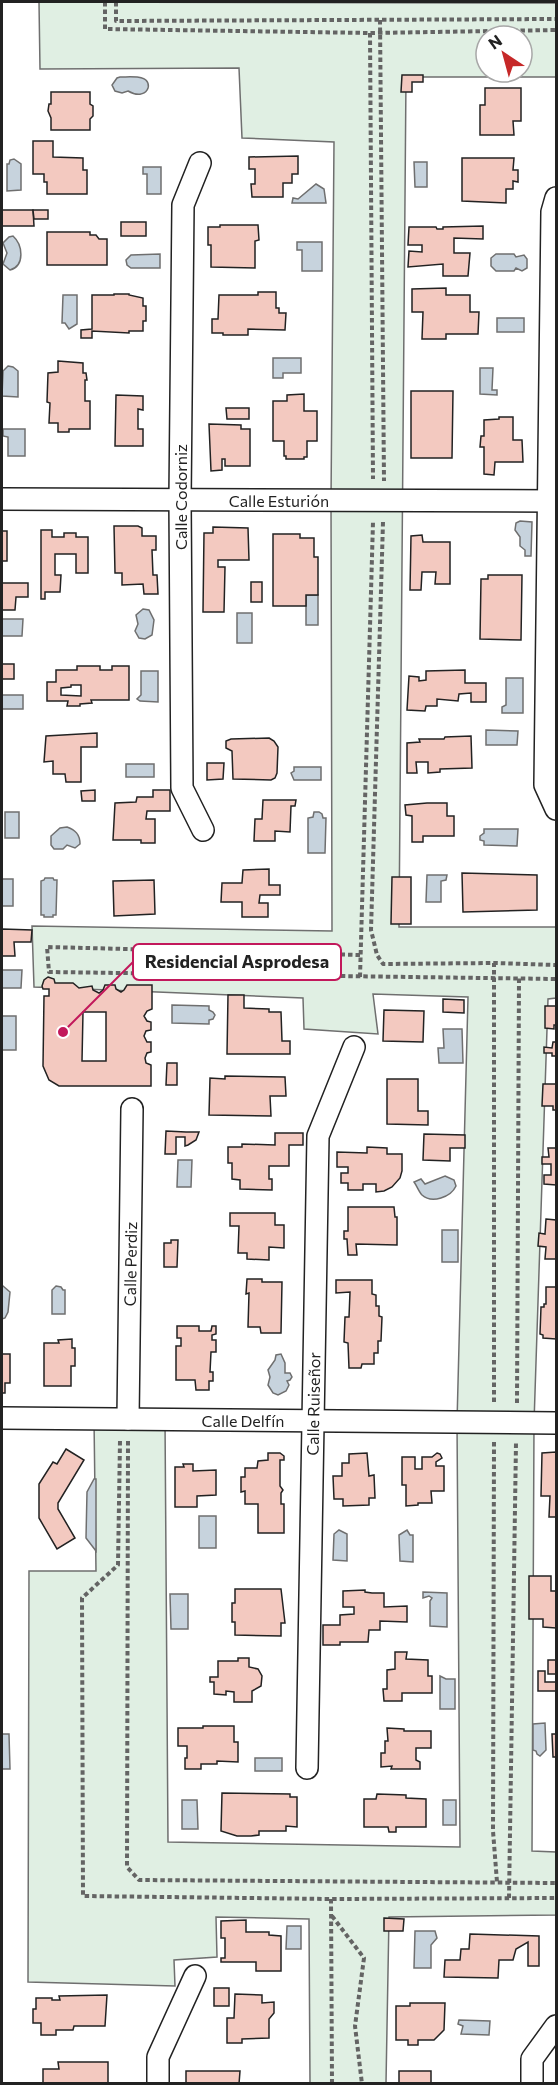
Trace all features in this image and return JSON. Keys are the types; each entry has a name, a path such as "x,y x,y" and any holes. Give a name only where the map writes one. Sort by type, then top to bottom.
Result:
{"street":[{"name":"Calle Codorniz","path":"200,163 183,205 180,500 182,788 203,830"},
{"path":"556,198 552,213 552,501 545,785 556,809"},
{"name":"Calle Esturión","path":"2,499 552,501"},
{"name":"Calle Ruiseñor","path":"307,1768 318,1136 354,1047"},
{"name":"Calle Perdiz","path":"124,1419 132,1109"},
{"name":"Calle Delfín","path":"2,1418 556,1423"},
{"path":"158,2084 158,2058 195,1976"},
{"path":"532,2084 532,2059 556,2026"}],"path":[{"path":"105,2 105,29 370,33 556,30"},
{"path":"116,2 116,21 556,19"},
{"path":"360,955 47,947 49,972 556,979"},
{"path":"377,955 383,964 556,965"},
{"path":"124,1419 127,1867 139,1880 556,1883"},
{"path":"124,1419 118,1565 82,1598 83,1896 331,1899 556,1898"},
{"path":"331,1899 332,2084"},
{"path":"331,1916 364,1958 355,2026 362,2084"}],"green space":[{"path":"39,2 556,3 556,77 534,77 534,24 474,24 474,77 406,77 399,927 556,927 556,998 548,999 534,1423 532,1851 556,1852 556,1915 389,1917 386,2083 310,2083 309,1919 216,1917 217,1957 174,1960 175,1986 28,1982 29,1571 96,1571 94,1419 165,1419 168,1842 460,1847 457,1422 468,997 373,994 378,1034 304,1029 303,998 34,987 32,926 332,931 331,500 334,142 242,138 239,68 40,69"}],"shaded area":[{"path":"120,77 142,78 148,83 147,90 140,94 115,91 112,85"},
{"path":"14,159 21,164 21,190 7,191 7,164"},
{"path":"414,162 427,162 427,187 415,187"},
{"path":"143,167 161,167 161,194 147,194 147,174 143,174"},
{"path":"316,184 324,189 326,203 292,203 293,198 298,199"},
{"path":"13,236 19,245 21,255 18,264 10,270 3,264 7,253 3,243"},
{"path":"297,242 322,242 322,271 302,271 302,250 297,250"},
{"path":"160,254 160,268 131,268 127,265 126,260 131,255"},
{"path":"496,254 514,254 516,257 524,255 527,259 527,268 522,271 516,268 514,271 496,271 491,266 491,258"},
{"path":"63,295 77,295 77,324 69,329 65,323 62,323"},
{"path":"497,318 524,318 524,332 497,332"},
{"path":"273,358 301,358 301,373 283,373 283,378 273,378"},
{"path":"8,366 18,371 18,397 2,396 3,371"},
{"path":"480,368 493,368 492,390 497,390 497,395 480,394"},
{"path":"3,429 25,429 25,456 8,456 8,437 3,436"},
{"path":"532,522 531,556 525,556 525,550 520,546 520,537 515,530 516,523"},
{"path":"306,595 318,595 318,625 306,625"},
{"path":"143,609 149,610 154,620 152,635 145,639 139,638 135,631 138,624 136,615"},
{"path":"237,613 252,613 252,643 237,643"},
{"path":"2,619 23,619 22,636 2,636"},
{"path":"141,671 158,671 158,702 137,699 141,695"},
{"path":"506,678 523,678 523,713 502,713 502,707 506,705"},
{"path":"2,695 23,695 23,709 2,709"},
{"path":"486,730 518,731 517,745 486,745"},
{"path":"126,764 154,764 154,777 126,777"},
{"path":"294,767 321,767 321,780 294,780 291,773"},
{"path":"5,812 19,812 19,838 5,838"},
{"path":"314,812 319,812 323,818 326,818 325,853 308,853 308,818 313,817"},
{"path":"67,827 76,833 80,844 75,848 67,845 63,849 54,849 51,845 51,836 60,828"},
{"path":"484,829 518,829 517,846 484,845 480,836 484,833"},
{"path":"427,875 447,875 446,880 441,881 441,902 426,902"},
{"path":"45,878 57,880 56,915 53,917 41,915 41,881"},
{"path":"2,879 13,879 13,906 2,906"},
{"path":"2,970 22,970 21,988 2,988"},
{"path":"172,1005 209,1006 209,1010 215,1015 209,1020 209,1024 172,1023"},
{"path":"2,1016 16,1016 16,1050 2,1050"},
{"path":"443,1029 462,1029 463,1063 439,1063 438,1048 444,1048"},
{"path":"178,1160 192,1160 191,1187 177,1187"},
{"path":"445,1176 454,1180 456,1186 446,1196 436,1199 422,1195 414,1182 421,1179 425,1184"},
{"path":"442,1230 458,1230 458,1262 442,1262"},
{"path":"56,1286 65,1290 65,1314 52,1314 52,1290"},
{"path":"2,1287 10,1292 8,1312 2,1319"},
{"path":"281,1354 285,1363 285,1373 290,1373 292,1377 287,1381 289,1385 286,1391 278,1395 273,1393 268,1385 270,1377 268,1370 276,1355"},
{"path":"96,1479 96,1551 86,1538 87,1492"},
{"path":"199,1516 216,1516 216,1548 199,1548"},
{"path":"339,1530 347,1534 347,1561 333,1560 334,1534"},
{"path":"407,1530 410,1535 413,1535 413,1562 400,1561 399,1535"},
{"path":"423,1592 447,1593 447,1627 430,1626 432,1598 429,1596 423,1598"},
{"path":"170,1594 188,1594 188,1629 171,1629"},
{"path":"440,1676 455,1679 455,1709 440,1709"},
{"path":"545,1723 546,1750 540,1756 533,1750 533,1724"},
{"path":"2,1734 9,1734 10,1769 2,1769"},
{"path":"255,1758 282,1758 282,1771 255,1771"},
{"path":"182,1800 197,1800 198,1829 182,1829"},
{"path":"443,1800 456,1800 456,1825 443,1825"},
{"path":"287,1926 301,1926 301,1949 286,1949"},
{"path":"415,1931 435,1931 437,1938 431,1945 431,1968 414,1968"},
{"path":"459,2020 490,2021 489,2035 461,2034 463,2026 458,2024"}],"building":[{"path":"402,75 423,75 423,82 412,82 412,92 401,92"},
{"path":"485,88 521,88 521,121 513,121 514,135 480,135 480,105 485,105"},
{"path":"51,92 90,92 93,116 90,119 90,130 51,130 51,118 48,111 49,104 51,104"},
{"path":"33,141 53,141 53,157 83,158 83,170 87,170 87,194 47,194 44,174 33,174"},
{"path":"298,156 298,174 292,174 292,183 283,183 283,197 252,197 251,184 255,184 255,169 249,169 249,157"},
{"path":"462,158 514,158 513,170 518,170 518,182 513,181 513,189 506,189 506,203 462,201"},
{"path":"2,210 33,210 34,226 2,226"},
{"path":"33,210 48,210 48,219 34,219"},
{"path":"121,222 146,222 146,236 121,236"},
{"path":"220,225 258,225 259,240 255,241 255,268 211,267 208,227 220,227"},
{"path":"483,226 483,239 454,238 454,253 470,253 468,276 443,276 443,264 408,267 409,251 422,252 422,245 408,245 409,227 443,229 443,227"},
{"path":"47,232 90,232 90,235 96,235 99,239 107,239 107,265 47,265"},
{"path":"446,288 446,295 470,295 470,312 479,312 478,334 446,334 446,339 422,339 423,312 412,312 412,289"},
{"path":"258,292 276,292 276,308 279,308 279,313 286,313 285,330 248,329 248,335 212,333 212,319 218,319 219,295 258,295"},
{"path":"129,294 143,298 143,306 146,306 146,321 143,321 143,331 129,331 129,333 92,331 92,338 81,338 81,330 92,329 92,295"},
{"path":"58,361 83,363 83,373 86,373 87,380 85,380 85,401 90,401 90,429 69,429 69,432 58,432 58,423 49,423 48,373 58,372"},
{"path":"411,391 453,391 452,458 411,458"},
{"path":"304,394 304,411 317,411 317,441 307,441 307,457 304,459 286,459 284,441 273,441 273,401 287,401 287,395"},
{"path":"116,395 143,396 143,410 138,409 138,429 143,429 143,446 115,446"},
{"path":"226,408 249,408 249,419 227,419"},
{"path":"499,417 513,417 513,440 522,440 523,462 495,462 494,475 484,474 484,447 480,447 481,436 484,436 484,420 499,419"},
{"path":"209,424 241,425 241,429 250,429 250,466 225,466 225,459 222,459 222,470 211,471"},
{"path":"114,526 138,526 142,528 142,536 156,536 156,550 152,550 153,575 157,575 158,594 144,594 143,584 122,585 122,573 115,573"},
{"path":"213,527 248,528 249,560 218,560 218,567 225,567 224,612 203,612 204,533 213,533"},
{"path":"41,530 52,530 52,537 64,537 64,533 76,533 76,537 88,537 88,573 76,573 76,554 55,554 55,575 61,575 60,592 45,592 45,599 41,599"},
{"path":"2,531 7,531 7,561 2,561"},
{"path":"273,534 300,534 300,538 314,538 314,557 318,557 318,595 306,595 306,606 273,606"},
{"path":"422,535 423,542 450,542 450,584 435,584 436,572 422,572 421,590 410,590 411,536"},
{"path":"488,575 522,575 521,640 480,639 481,579 488,579"},
{"path":"251,582 262,582 262,602 251,602"},
{"path":"2,583 28,583 28,597 16,597 15,610 2,610"},
{"path":"2,664 14,664 14,679 2,679"},
{"path":"77,666 100,666 100,670 112,670 112,666 129,666 129,700 91,700 92,703 80,704 80,706 67,706 68,701 47,701 47,682 56,682 56,670 77,670","holes":["81,685 81,696 61,695 61,688"]},
{"path":"465,670 465,683 486,683 486,702 471,702 471,693 459,694 458,701 437,699 437,706 426,706 425,711 407,710 409,676 419,677 419,681 426,680 426,671"},
{"path":"97,733 97,747 81,747 81,782 66,782 65,774 53,774 53,761 44,762 46,736"},
{"path":"471,736 472,768 440,769 440,772 428,773 428,762 416,762 417,773 407,773 407,743 420,742 419,739"},
{"path":"269,738 278,747 275,778 271,780 233,779 232,751 226,748 226,741"},
{"path":"207,763 224,763 223,779 207,780"},
{"path":"95,790 95,801 82,801 81,791"},
{"path":"153,790 170,790 170,811 147,811 146,819 155,819 155,843 141,843 141,840 113,840 115,803 136,802 137,797 153,797"},
{"path":"263,800 296,800 295,806 291,806 290,832 275,831 275,841 254,841 255,819 262,819"},
{"path":"447,803 447,816 454,816 454,836 423,836 423,842 412,842 412,816 406,815 405,805"},
{"path":"269,869 269,885 280,885 280,895 260,895 259,903 268,903 268,917 242,917 242,902 221,902 222,883 242,883 243,870"},
{"path":"462,873 537,875 537,910 463,912"},
{"path":"392,877 411,877 411,924 391,924"},
{"path":"154,880 155,914 114,916 113,881"},
{"path":"2,929 32,930 31,942 14,942 15,956 2,956"},
{"path":"48,977 54,979 55,983 73,983 79,988 92,986 93,990 99,993 105,985 115,985 116,989 121,992 127,985 152,985 152,1009 144,1016 147,1021 151,1022 151,1030 146,1031 144,1036 147,1042 151,1042 151,1052 147,1053 145,1058 146,1063 151,1065 151,1086 59,1086 49,1080 43,1066 44,996 49,996 49,989 43,989 42,986","holes":["83,1012 106,1012 106,1061 82,1061"]},
{"path":"228,995 244,995 244,1008 281,1012 282,1041 290,1041 290,1054 227,1054"},
{"path":"443,999 464,1000 464,1013 443,1012"},
{"path":"545,1006 556,1006 554,1029 545,1028"},
{"path":"384,1010 424,1011 423,1042 383,1041"},
{"path":"553,1042 556,1042 556,1056 552,1056 552,1053 544,1053 544,1047 552,1048"},
{"path":"167,1063 177,1063 177,1085 166,1085"},
{"path":"225,1076 285,1077 286,1096 270,1096 271,1116 209,1115 210,1078 225,1079"},
{"path":"387,1079 418,1079 418,1111 428,1111 428,1125 387,1124"},
{"path":"543,1084 556,1084 556,1110 553,1110 553,1106 542,1106"},
{"path":"166,1131 199,1132 196,1140 185,1146 185,1137 176,1137 176,1154 165,1154"},
{"path":"275,1133 303,1133 303,1145 289,1145 289,1166 269,1166 272,1190 240,1189 240,1180 232,1179 232,1163 228,1163 228,1147 242,1147 242,1144 275,1145"},
{"path":"424,1134 465,1135 465,1148 450,1148 450,1161 423,1160"},
{"path":"367,1147 387,1148 387,1154 402,1154 400,1178 392,1187 384,1191 376,1192 376,1184 363,1184 363,1190 348,1190 348,1183 341,1183 341,1173 348,1173 348,1167 337,1167 337,1152 367,1153"},
{"path":"548,1148 556,1148 556,1185 544,1184 544,1175 551,1175 551,1164 542,1164 542,1157 549,1157"},
{"path":"348,1207 394,1207 395,1217 397,1217 397,1245 356,1244 357,1255 348,1255 344,1231 348,1231"},
{"path":"230,1213 275,1213 275,1225 284,1225 284,1248 269,1247 269,1260 247,1259 247,1253 238,1253 239,1226 230,1226"},
{"path":"546,1219 556,1220 556,1259 545,1259 546,1247 538,1246 539,1233 545,1234"},
{"path":"171,1240 178,1240 177,1267 164,1267 164,1243 171,1243"},
{"path":"247,1279 282,1282 281,1333 261,1333 260,1327 248,1327"},
{"path":"336,1280 372,1280 372,1294 376,1295 376,1306 379,1306 379,1316 382,1317 381,1341 378,1341 378,1353 374,1353 374,1364 362,1364 361,1368 349,1368 348,1343 344,1342 345,1317 349,1317 350,1292 336,1293"},
{"path":"546,1287 556,1287 556,1339 543,1338 540,1334 541,1307 546,1304"},
{"path":"177,1326 199,1326 199,1331 211,1331 212,1326 216,1326 216,1334 212,1335 212,1340 216,1340 216,1352 211,1352 210,1372 213,1372 213,1381 209,1381 209,1390 196,1390 195,1380 176,1380 176,1346 181,1346 181,1338 177,1338"},
{"path":"72,1339 72,1348 75,1348 75,1366 71,1366 71,1386 44,1386 44,1343 59,1343 58,1340"},
{"path":"2,1354 10,1354 10,1383 5,1383 5,1393 2,1393"},
{"path":"66,1449 84,1460 58,1503 58,1509 75,1538 57,1549 39,1518 39,1484 53,1462 57,1464"},
{"path":"556,1452 556,1517 549,1517 550,1496 541,1496 542,1453"},
{"path":"268,1453 280,1453 284,1456 284,1460 280,1460 280,1486 283,1490 281,1504 284,1504 284,1533 258,1533 258,1504 245,1504 245,1491 241,1492 241,1477 245,1477 245,1468 257,1468 258,1461 268,1460"},
{"path":"367,1453 369,1476 374,1475 375,1498 369,1498 369,1505 343,1506 343,1499 334,1499 333,1476 342,1476 342,1463 349,1463 349,1454"},
{"path":"437,1453 442,1458 436,1462 436,1466 444,1466 444,1491 431,1491 432,1503 406,1506 406,1485 402,1485 402,1457 415,1457 415,1469 422,1469 422,1457 432,1457"},
{"path":"183,1464 193,1464 193,1471 216,1470 216,1495 197,1496 197,1507 175,1507 175,1467 184,1467"},
{"path":"529,1576 551,1576 551,1591 556,1591 556,1628 543,1627 543,1619 529,1619"},
{"path":"235,1589 281,1589 285,1623 281,1623 281,1636 235,1635 232,1603 235,1603"},
{"path":"365,1590 365,1592 384,1593 384,1607 407,1606 407,1622 380,1621 380,1630 369,1630 368,1642 340,1642 340,1645 323,1645 323,1625 340,1625 340,1615 354,1614 354,1607 343,1607 343,1591"},
{"path":"395,1652 407,1652 406,1659 428,1660 428,1676 432,1676 432,1693 402,1693 402,1701 384,1701 383,1689 387,1689 387,1670 395,1669"},
{"path":"238,1658 249,1658 249,1667 258,1669 262,1676 261,1686 252,1691 252,1702 234,1702 234,1692 226,1691 226,1695 214,1694 214,1682 210,1682 210,1677 218,1677 218,1661 238,1661"},
{"path":"548,1660 556,1660 556,1674 548,1674"},
{"path":"538,1671 545,1671 545,1682 556,1682 556,1691 538,1691"},
{"path":"203,1726 234,1726 234,1742 238,1742 238,1762 217,1761 217,1764 201,1764 201,1769 185,1769 187,1746 178,1746 178,1728 203,1728"},
{"path":"387,1728 404,1729 404,1731 431,1731 431,1748 416,1748 416,1760 420,1762 420,1769 381,1767 381,1753 385,1753 385,1741 388,1741"},
{"path":"552,1734 556,1734 556,1757 553,1757"},
{"path":"222,1793 290,1794 290,1797 297,1797 297,1827 286,1826 286,1831 259,1831 259,1835 251,1836 237,1836 221,1831"},
{"path":"377,1794 406,1795 406,1798 426,1799 426,1827 396,1827 396,1832 389,1832 388,1827 364,1827 364,1799 376,1799"},
{"path":"384,1918 404,1919 403,1931 384,1931"},
{"path":"246,1920 246,1932 269,1932 269,1935 281,1936 281,1971 256,1971 256,1962 221,1962 221,1958 225,1958 225,1938 221,1938 221,1921"},
{"path":"470,1934 539,1936 539,1966 528,1966 528,1942 516,1949 513,1960 499,1960 498,1978 444,1977 445,1960 460,1960 461,1949 469,1949"},
{"path":"214,1988 229,1988 229,2006 214,2006"},
{"path":"235,1994 262,1995 262,2003 274,2002 274,2013 269,2019 269,2038 242,2039 242,2043 227,2043 227,2018 234,2018"},
{"path":"107,1995 105,2026 74,2026 73,2030 56,2030 56,2035 41,2035 41,2023 33,2023 36,1998 60,2000 59,1996"},
{"path":"410,2003 445,2003 444,2030 434,2040 418,2040 418,2045 408,2045 408,2040 396,2040 396,2006 410,2006"},
{"path":"58,2062 108,2062 108,2084 43,2084 43,2069 59,2069"},
{"path":"186,2071 240,2071 239,2084 186,2084"},
{"path":"399,2071 431,2071 431,2084 399,2084"}],"place":[{"name":"Residencial Asprodesa","path":"63,1032"}]}
